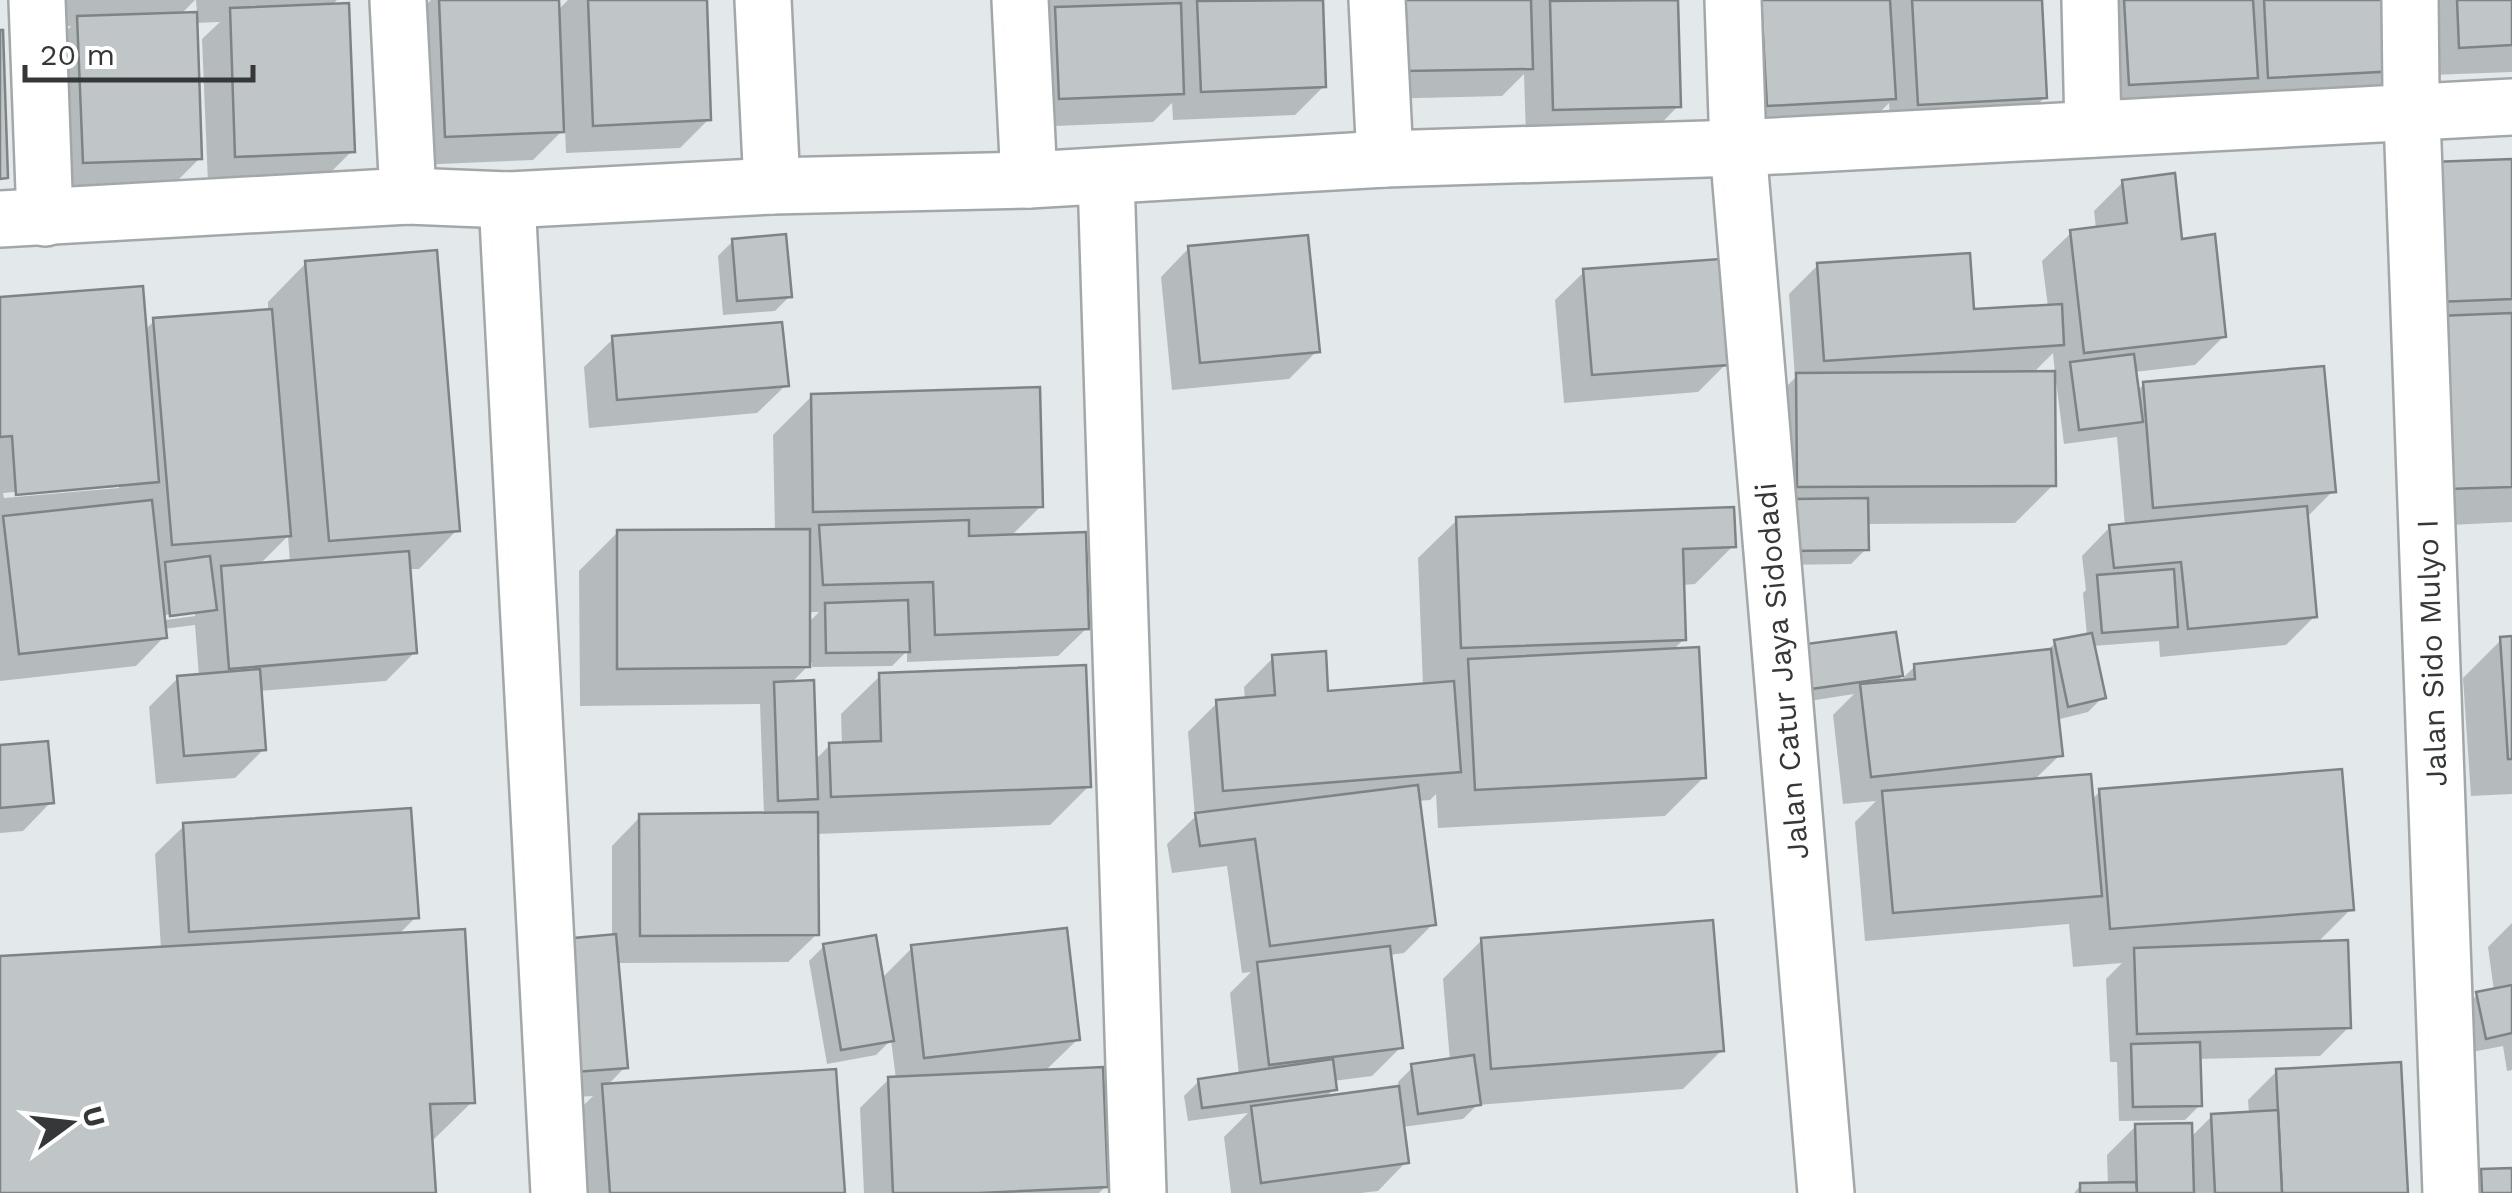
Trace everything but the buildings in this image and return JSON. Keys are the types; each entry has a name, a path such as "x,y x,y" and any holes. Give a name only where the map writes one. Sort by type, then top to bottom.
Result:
{"street":[{"path":"37,0 23,218 408,196 507,200 772,186 1029,180 1385,159 1738,148 2512,107"},
{"path":"398,0 408,196"},
{"path":"763,0 772,186"},
{"path":"1020,0 1029,180"},
{"path":"1377,0 1385,159"},
{"name":"Jalan Catur Jaya Sidodadi","path":"1733,0 1738,148 1826,1193"},
{"path":"2090,0 2094,128"},
{"name":"Jalan Sido Mulyo I","path":"2410,0 2451,1193"},
{"path":"1106,176 1138,1193"},
{"path":"507,200 558,1193"}]}
